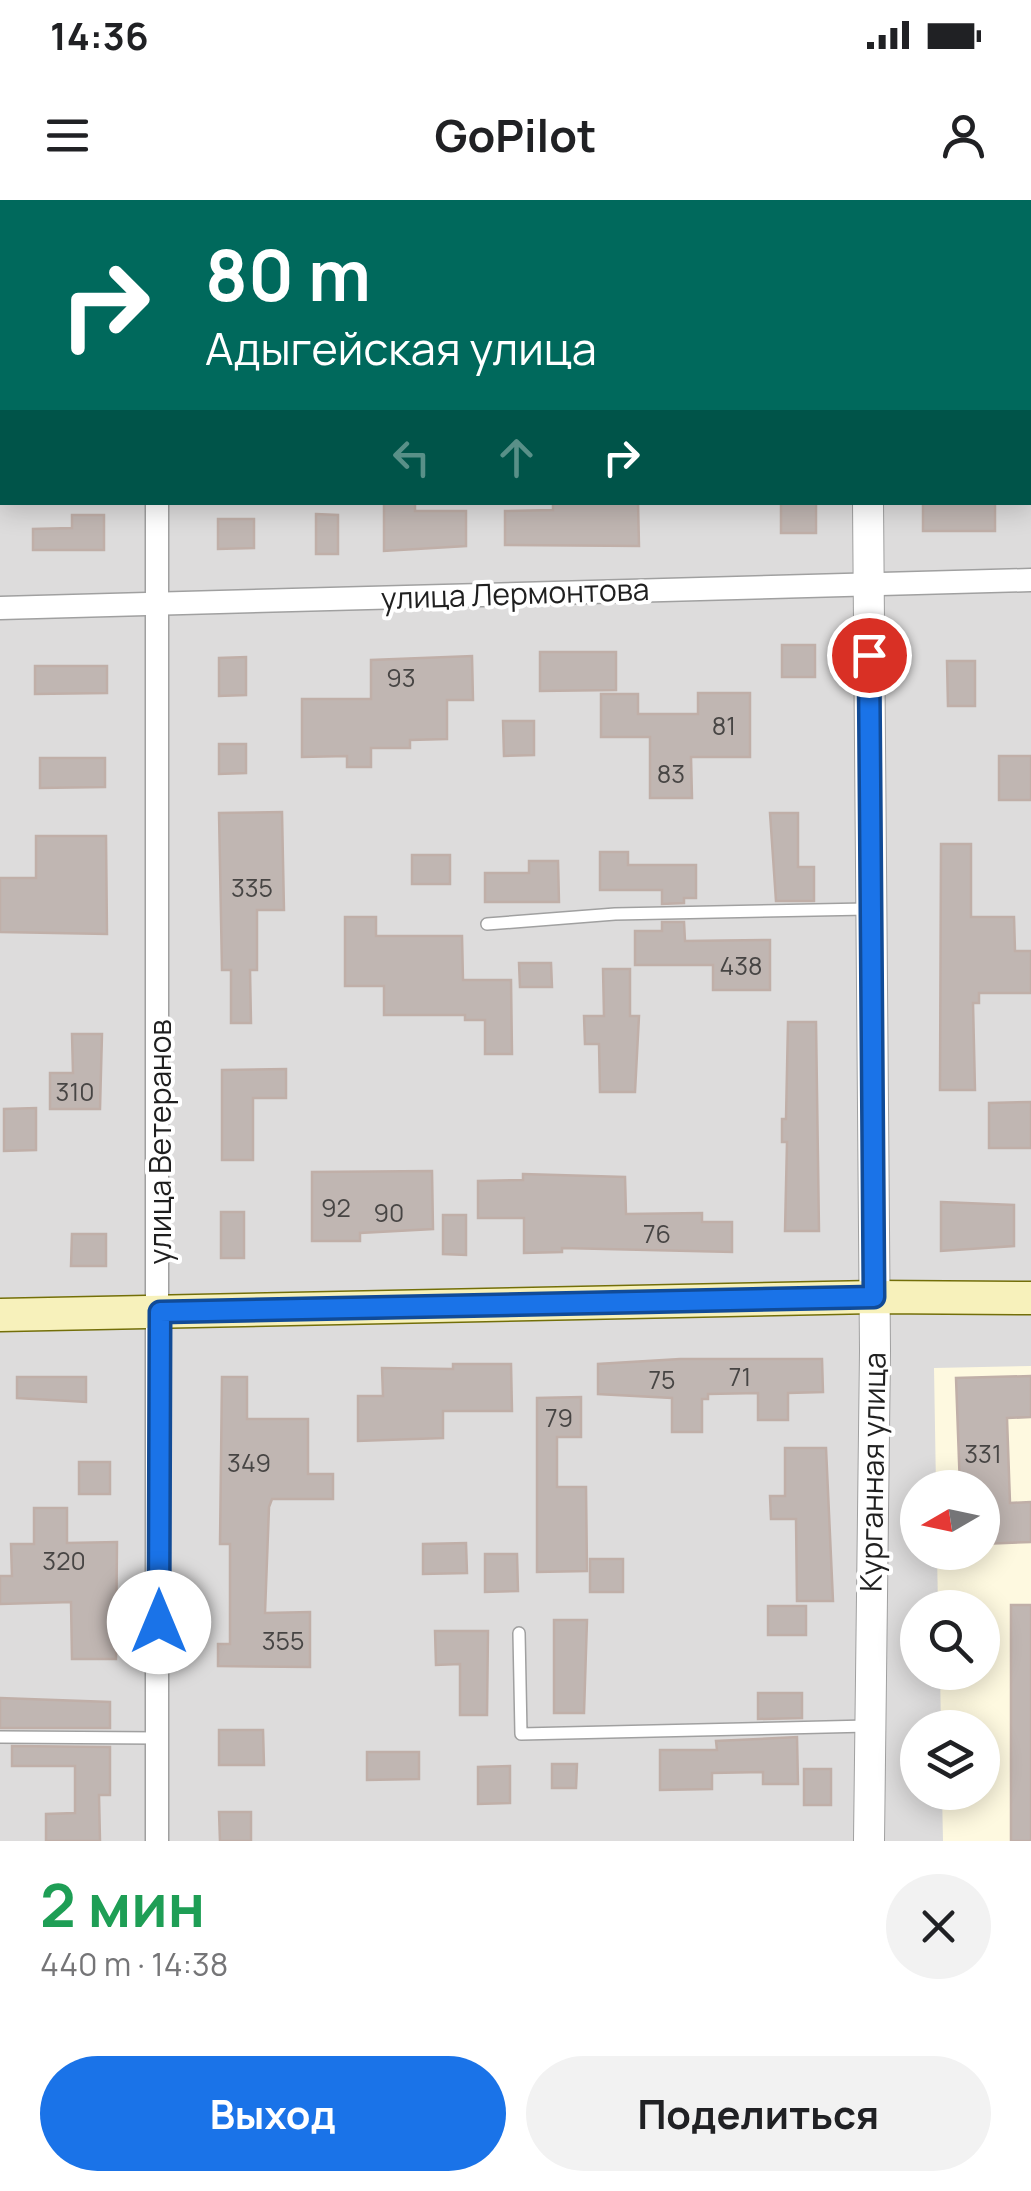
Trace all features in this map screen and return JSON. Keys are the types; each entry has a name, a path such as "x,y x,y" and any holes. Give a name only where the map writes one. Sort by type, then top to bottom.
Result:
{"main road":[{"path":"0,1315 874,1297 1031,1298"}],"street":[{"name":"улица Ветеранов","path":"157,1841 158,505"},
{"name":"Курганная улица","path":"868,505 874,1297 869,1841"},
{"name":"улица Лермонтова","path":"0,608 1031,580"}],"lane":[{"path":"487,924 615,914 871,908"},
{"path":"519,1634 520,1734 868,1726"},
{"path":"0,1737 158,1738"}],"shaded area":[{"path":"0,505 1031,505 1031,1841 0,1841"},
{"path":"1031,1366 1031,1841 943,1841 942,1810 1000,1810 1000,1710 941,1710 940,1690 1000,1690 1000,1590 938,1590 937,1570 1000,1570 1000,1470 936,1470 934,1368"}],"building":[{"path":"384,505 415,505 415,511 466,511 466,546 384,551"},
{"path":"553,505 638,505 639,546 505,545 505,511 553,510"},
{"path":"781,505 816,505 816,533 781,533"},
{"path":"923,505 995,505 995,531 923,531"},
{"path":"316,514 338,515 338,554 316,554"},
{"path":"72,515 104,515 104,550 33,550 33,529 72,528"},
{"path":"218,519 254,519 254,548 218,549"},
{"path":"782,645 815,645 815,677 782,677"},
{"path":"540,652 616,652 616,690 540,691"},
{"path":"472,656 473,700 447,700 447,739 410,740 410,748 371,748 371,767 347,767 347,756 302,757 302,699 371,699 371,660"},
{"path":"246,657 246,695 219,696 219,658"},
{"path":"947,661 975,661 975,706 948,706"},
{"path":"35,666 107,666 107,693 35,694"},
{"path":"698,693 750,693 750,757 691,757 692,798 650,798 650,737 601,737 601,694 638,694 638,714 698,714"},
{"path":"503,721 534,721 534,755 504,756"},
{"path":"219,744 246,744 246,773 219,774"},
{"path":"999,756 1031,756 1031,800 999,800"},
{"path":"40,758 105,758 105,787 40,788"},
{"path":"282,812 284,910 257,910 257,970 250,970 251,1023 231,1023 231,970 222,970 219,813"},
{"path":"770,813 798,813 798,867 814,867 814,901 776,901"},
{"path":"36,836 106,836 107,934 0,932 0,878 36,878"},
{"path":"941,844 971,844 971,917 1014,917 1015,951 1031,951 1031,993 979,993 979,1003 973,1003 975,1090 940,1090"},
{"path":"600,852 628,852 628,865 696,865 696,898 662,904 662,890 600,890"},
{"path":"412,855 450,855 450,884 412,884"},
{"path":"529,861 558,861 559,902 485,902 485,873 529,873"},
{"path":"345,917 376,917 376,936 462,936 463,980 511,980 512,1054 485,1054 485,1020 465,1020 465,1015 384,1015 384,986 345,986"},
{"path":"662,922 684,922 685,941 770,940 770,990 713,990 713,965 635,965 635,931 662,931"},
{"path":"519,963 551,963 552,987 520,987"},
{"path":"603,969 630,969 630,1016 639,1016 635,1092 600,1092 599,1044 585,1044 584,1016 604,1016"},
{"path":"788,1022 816,1022 819,1231 785,1231 787,1142 782,1142 782,1119 786,1119"},
{"path":"72,1034 102,1034 100,1109 50,1109 50,1073 73,1073"},
{"path":"286,1069 286,1098 253,1098 253,1160 222,1160 222,1070"},
{"path":"1031,1102 1031,1148 989,1148 989,1103"},
{"path":"36,1108 36,1150 4,1151 4,1109"},
{"path":"432,1171 433,1229 360,1233 360,1241 312,1241 312,1172"},
{"path":"523,1174 625,1177 626,1214 702,1213 702,1222 732,1222 732,1252 562,1248 562,1252 524,1253 524,1218 478,1218 478,1181 523,1180"},
{"path":"941,1202 1014,1205 1014,1246 941,1251"},
{"path":"221,1212 244,1212 244,1258 221,1258"},
{"path":"443,1215 466,1215 466,1255 443,1254"},
{"path":"72,1234 106,1234 106,1266 71,1266"},
{"path":"680,1359 822,1359 823,1392 788,1393 788,1420 758,1420 758,1393 708,1394 708,1399 702,1399 702,1432 672,1432 672,1398 598,1394 598,1364"},
{"path":"453,1364 511,1364 512,1411 443,1411 443,1438 358,1441 358,1396 383,1396 382,1368 453,1369"},
{"path":"1031,1376 1031,1417 1007,1418 1010,1503 1031,1502 1031,1542 1000,1543 1000,1470 959,1470 956,1378"},
{"path":"17,1377 86,1377 86,1402 17,1398"},
{"path":"222,1377 247,1377 247,1419 308,1419 308,1474 333,1474 333,1499 272,1499 269,1507 265,1613 310,1612 310,1667 218,1666 218,1644 230,1644 230,1544 220,1544"},
{"path":"581,1397 581,1437 557,1437 557,1487 586,1487 587,1571 537,1572 537,1398"},
{"path":"785,1448 826,1448 833,1601 797,1601 796,1519 771,1519 770,1496 785,1496"},
{"path":"79,1462 110,1462 110,1494 79,1494"},
{"path":"34,1508 67,1508 67,1543 117,1542 116,1659 72,1659 71,1602 0,1604 0,1576 12,1576 11,1544 34,1544"},
{"path":"466,1543 467,1573 423,1574 423,1544"},
{"path":"485,1554 517,1554 518,1591 485,1592"},
{"path":"590,1559 623,1559 623,1592 590,1592"},
{"path":"1011,1605 1031,1605 1031,1841 1011,1841"},
{"path":"768,1606 806,1606 806,1635 768,1635"},
{"path":"554,1620 587,1620 584,1713 554,1713"},
{"path":"435,1631 488,1631 487,1715 460,1715 460,1664 436,1665"},
{"path":"758,1693 802,1693 802,1718 758,1719"},
{"path":"0,1698 110,1702 110,1728 0,1728"},
{"path":"219,1730 263,1730 264,1765 219,1765"},
{"path":"797,1737 798,1784 763,1784 763,1772 712,1773 712,1789 660,1790 660,1750 717,1750 716,1741"},
{"path":"12,1746 110,1747 110,1795 99,1795 100,1841 46,1841 46,1814 75,1813 75,1766 12,1766"},
{"path":"367,1752 419,1752 419,1779 367,1780"},
{"path":"552,1764 577,1764 576,1788 552,1788"},
{"path":"510,1766 510,1803 478,1804 478,1767"},
{"path":"804,1769 831,1769 831,1805 804,1805"},
{"path":"219,1812 251,1812 251,1841 220,1841"}],"route":[{"path":"159,1622 160,1312 874,1297 869,655"}]}
